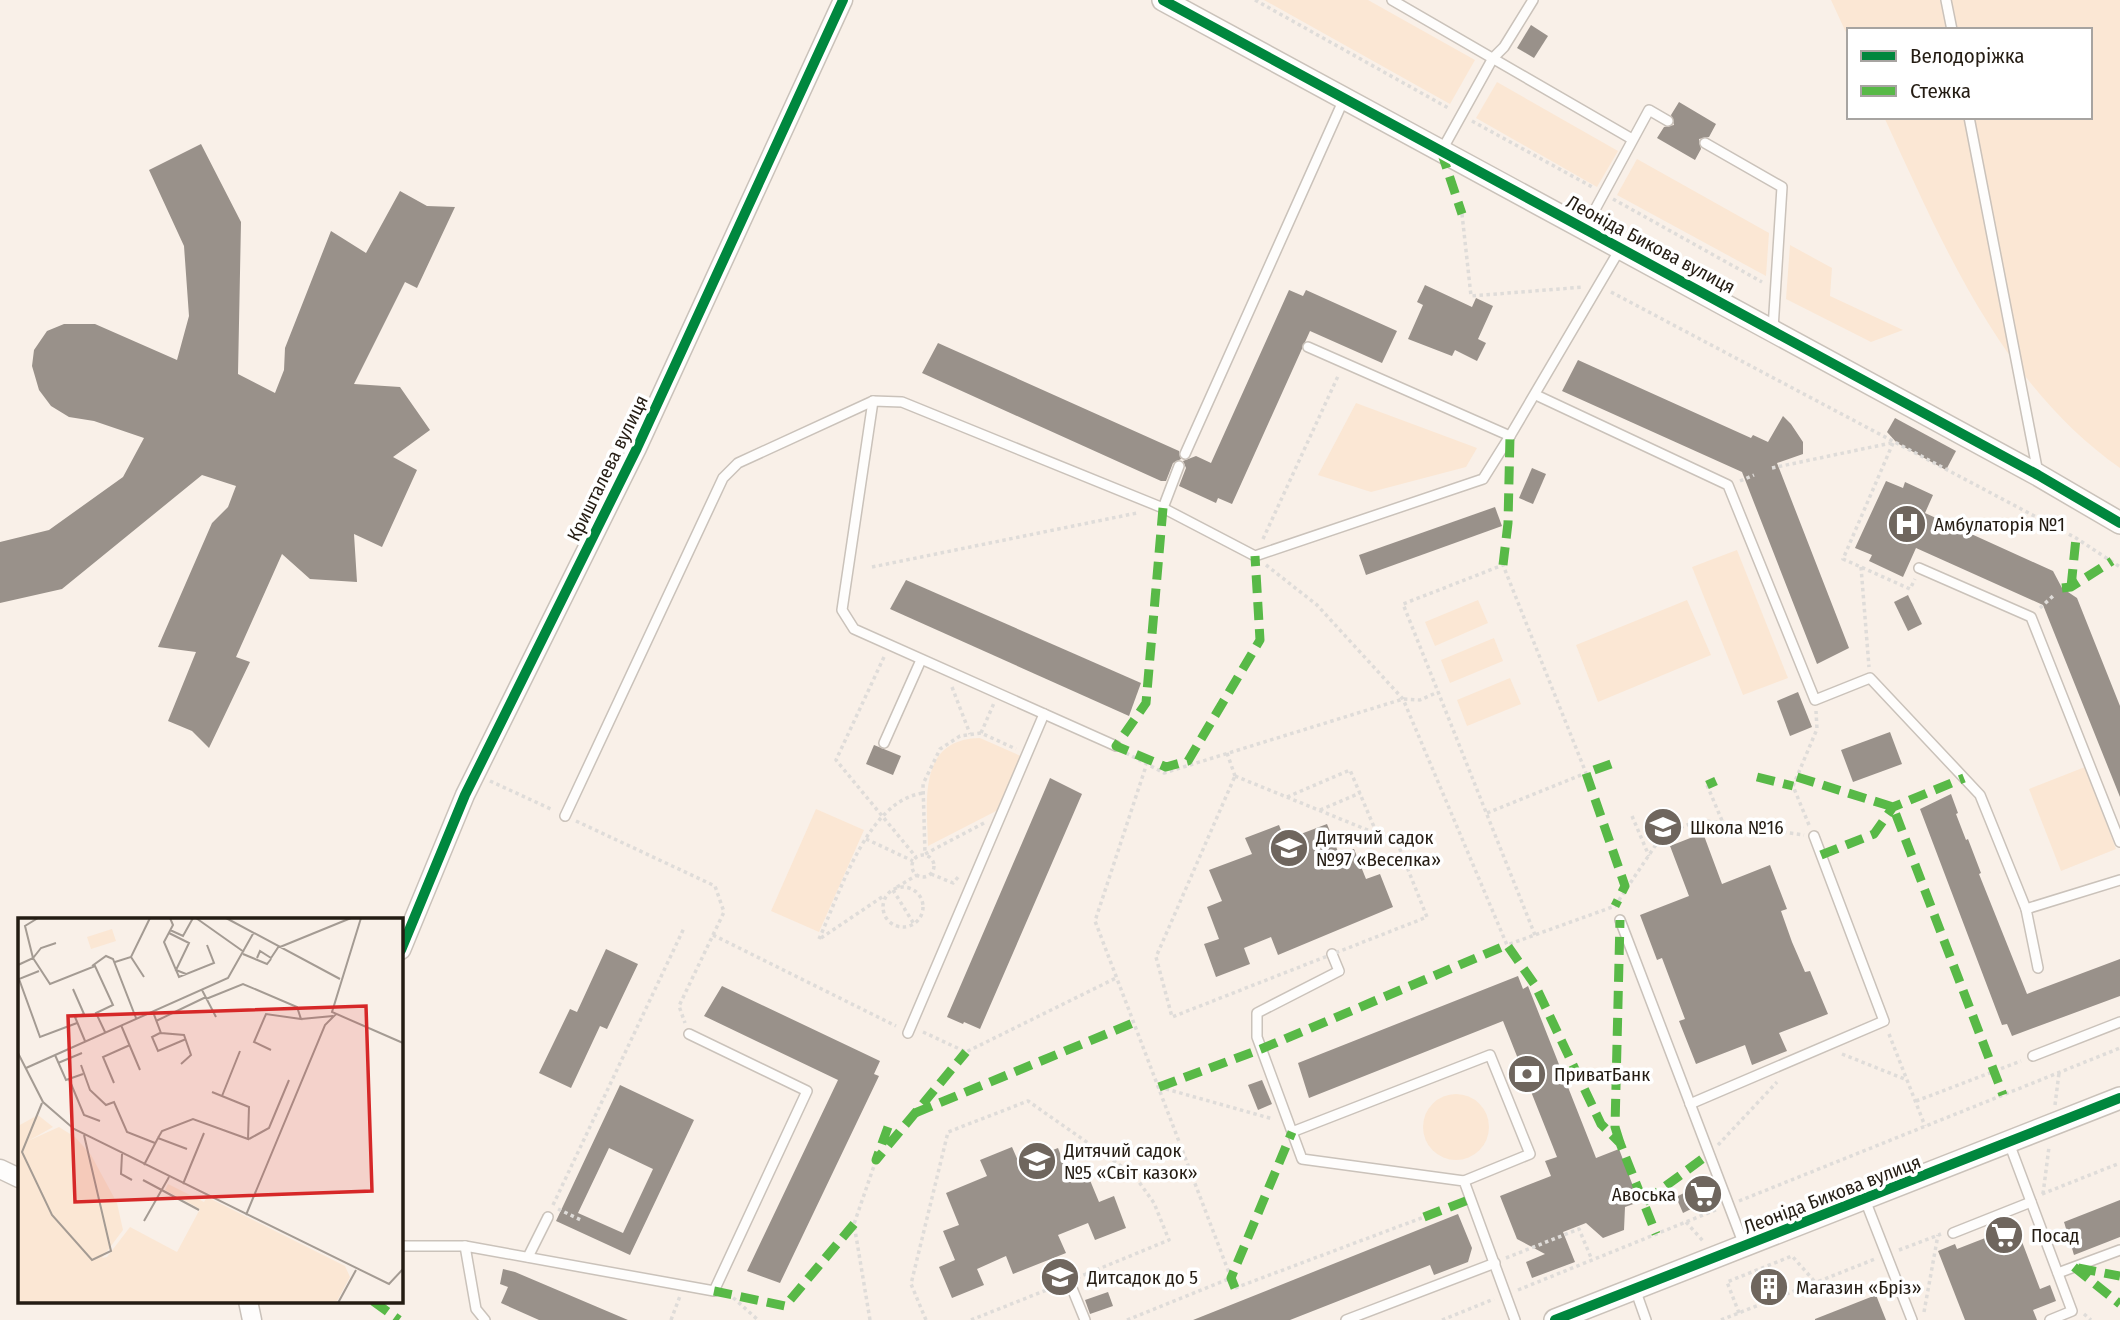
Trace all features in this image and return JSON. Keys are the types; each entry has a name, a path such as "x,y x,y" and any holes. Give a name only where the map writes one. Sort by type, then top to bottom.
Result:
{"street":[{"name":"Кришталева вулиця","path":"402,948 475,774 637,448 843,0"},
{"name":"Леоніда Бикова вулиця","path":"1163,0 1621,247 2038,475 2120,523"},
{"name":"Леоніда Бикова вулиця","path":"1555,1320 2120,1098"},
{"path":"0,1169 18,1178"},
{"path":"248,1302 252,1320"}],"lane":[{"path":"1392,0 1632,139"},
{"path":"1441,151 1493,58 1504,47 1533,0"},
{"path":"1946,0 1952,28"},
{"path":"1185,454 1344,99"},
{"path":"1585,228 1648,110 1668,121"},
{"path":"1969,119 2038,475"},
{"path":"1705,143 1782,187 1773,331"},
{"path":"565,816 723,478 738,463 873,401 902,402 1163,508 1255,556 1483,479 1536,395 1621,247"},
{"path":"1308,347 1510,436"},
{"path":"1536,395 1728,485 1815,700 1870,678 1980,795 2026,909 2038,968"},
{"path":"873,401 842,610 854,629 1115,746"},
{"path":"1163,508 1179,466"},
{"path":"1919,568 2031,617 2120,842"},
{"path":"884,743 921,660"},
{"path":"908,1033 1044,714"},
{"path":"1690,1104 1884,1021 1814,836"},
{"path":"2026,909 2120,880"},
{"path":"1620,920 1745,1247"},
{"path":"1290,1128 1490,1055 1530,1154 1464,1181 1302,1159 1290,1128 1257,1037 1257,1013 1339,971 1332,954"},
{"path":"2033,1056 2120,1023"},
{"path":"402,1245 465,1246 714,1291 807,1091 689,1034"},
{"path":"2009,1143 2072,1311 2050,1320"},
{"path":"1464,1181 1515,1320"},
{"path":"1866,1200 1912,1320"},
{"path":"1951,1231 2031,1200"},
{"path":"528,1257 548,1217"},
{"path":"465,1246 476,1309 485,1320"},
{"path":"2058,1273 2120,1250"},
{"path":"1346,1320 1495,1263"},
{"path":"1069,1281 1085,1320"},
{"path":"1635,1289 1646,1320"}],"path":[{"path":"1255,0 1777,290"},
{"path":"1462,214 1471,296 1600,286 2076,538 2120,567"},
{"path":"1344,362 1255,556 1317,605 1403,699 1507,945 1615,906 1663,834 1700,820 1814,836"},
{"path":"1772,468 1893,443"},
{"path":"1893,443 1843,559 1910,589 1919,568"},
{"path":"872,567 1163,508"},
{"path":"1486,813 1586,773 1503,565 1404,604 1438,692 1486,813 1535,935"},
{"path":"1861,568 1870,678"},
{"path":"2031,617 2053,596"},
{"path":"889,645 836,760 915,859"},
{"path":"946,671 970,734"},
{"path":"1115,746 1146,766 1164,773 1403,699 1420,700 1438,692"},
{"path":"981,733 998,694"},
{"path":"1814,836 1793,786 1817,729 1815,700"},
{"path":"931,874 933,861 925,854 923,784 940,749 953,739 981,733 1027,754"},
{"path":"1227,753 1235,776 1156,957 1172,1017 1427,917 1397,842 1235,776"},
{"path":"1127,1320 1231,1278 1095,920 1146,766"},
{"path":"1286,797 1350,770 1377,834"},
{"path":"475,774 715,886 724,912 679,1006 689,1034"},
{"path":"1707,785 1723,823"},
{"path":"924,793 908,796 881,814 866,839 819,939 917,875 931,874 953,883 965,870 975,874"},
{"path":"1318,810 1360,793"},
{"path":"917,875 912,869 915,859 1001,814"},
{"path":"1632,816 1649,856"},
{"path":"866,839 915,859"},
{"path":"906,887 918,894 923,906 919,920 914,924 895,926 886,918 884,900 893,890 906,887"},
{"path":"893,890 914,924"},
{"path":"582,1220 552,1207 684,928"},
{"path":"713,935 908,1033 920,1031 965,1052 1116,978"},
{"path":"1884,1021 1924,1126"},
{"path":"1824,1047 1907,1080"},
{"path":"1442,1320 2120,1048"},
{"path":"1916,1101 2033,1056"},
{"path":"1709,1154 1800,1057"},
{"path":"1159,1087 1290,1128"},
{"path":"608,1089 615,1092"},
{"path":"926,1320 911,1284 948,1132 1028,1101 1134,1175 1154,1203 1169,1240 971,1320"},
{"path":"870,1320 854,1224 876,1160"},
{"path":"2031,1200 2120,1163"},
{"path":"1235,1288 1424,1217"},
{"path":"1495,1263 1579,1228 1592,1260"},
{"path":"1721,1320 1951,1231"},
{"path":"1923,1320 1938,1235"},
{"path":"1739,1313 1727,1282 1792,1256 1816,1283"},
{"path":"717,1283 758,1320"},
{"path":"671,1320 684,1286"}],"shaded area":[{"path":"1264,0 1368,0 1475,60 1450,104"},
{"path":"1831,0 2120,0 2120,468 2078,434 2041,396 2009,354 1953,262 1885,119 2092,119 2092,28 1847,28 1847,35"},
{"path":"1497,82 1618,151 1597,187 1476,118"},
{"path":"1637,159 1769,233 1766,276 1617,195"},
{"path":"1790,245 1832,268 1830,296 1903,330 1871,342 1786,299"},
{"path":"1356,403 1477,448 1466,467 1371,492 1318,475"},
{"path":"1737,550 1788,678 1743,695 1692,567"},
{"path":"1478,600 1488,623 1435,646 1425,622"},
{"path":"1687,600 1711,655 1598,702 1576,645"},
{"path":"1494,638 1503,661 1450,683 1441,660"},
{"path":"1510,678 1521,704 1467,726 1457,700"},
{"path":"980,738 1023,757 1000,809 928,846 927,793 936,761 945,749 960,741"},
{"path":"2085,767 2116,849 2061,871 2029,789"},
{"path":"816,809 864,830 819,932 771,911"},
{"path":"1456,1094 1469,1097 1479,1104 1486,1114 1489,1127 1486,1140 1479,1150 1469,1157 1456,1160 1443,1157 1433,1150 1426,1140 1423,1127 1426,1114 1433,1104 1443,1097"}],"building":[{"path":"1531,25 1548,36 1534,58 1517,48"},
{"path":"1679,102 1716,124 1709,137 1699,139 1701,149 1695,160 1657,138 1664,127 1674,125 1671,115"},
{"path":"201,144 241,222 238,374 275,393 284,370 285,348 331,231 366,253 400,191 427,206 455,207 417,288 405,282 354,384 400,387 430,430 393,457 417,470 382,547 354,534 357,582 310,579 282,554 236,657 250,662 209,748 192,731 168,721 196,652 158,647 212,523 228,507 236,486 202,475 62,589 0,603 0,542 49,530 123,477 144,438 94,421 69,417 51,406 39,390 32,366 34,350 47,331 64,324 95,324 177,360 189,316 184,246 149,170"},
{"path":"1425,285 1472,307 1476,298 1493,306 1478,339 1486,343 1477,361 1455,350 1452,356 1408,339 1423,305 1417,302"},
{"path":"1289,290 1303,296 1306,290 1397,331 1382,363 1310,331 1232,504 1218,498 1216,503 1179,486 1186,468 1183,461 1196,456 1211,463"},
{"path":"938,343 1179,451 1181,459 1173,463 1166,481 1161,481 922,373"},
{"path":"1578,360 1751,438 1753,435 1768,442 1783,416 1791,424 1803,442 1803,454 1777,463 1849,648 1817,664 1742,472 1562,391"},
{"path":"1895,418 1956,451 1946,470 1897,443 1887,432"},
{"path":"1532,468 1546,474 1533,504 1519,498"},
{"path":"1886,481 1903,488 1905,482 1933,495 1925,513 2053,571 2062,588 2077,598 2120,706 2120,797 2043,605 1916,548 1903,577 1869,561 1872,555 1855,548"},
{"path":"1495,507 1502,526 1366,575 1359,555"},
{"path":"906,580 1141,683 1129,716 890,609"},
{"path":"1908,595 1922,624 1908,631 1894,602"},
{"path":"1798,692 1812,727 1790,736 1777,701"},
{"path":"1890,732 1902,764 1853,782 1841,750"},
{"path":"874,745 901,756 893,775 866,764"},
{"path":"1050,778 1082,794 980,1029 964,1022 963,1024 947,1017"},
{"path":"1951,794 1958,813 1956,814 2027,994 2120,959 2120,996 2012,1036 2007,1024 2002,1025 1920,809"},
{"path":"1327,824 1339,854 1354,849 1366,879 1380,874 1393,907 1278,955 1271,937 1244,948 1250,964 1216,977 1204,944 1219,939 1207,907 1222,901 1209,870 1252,854 1245,838 1279,825 1285,840"},
{"path":"1703,833 1722,884 1770,865 1787,909 1781,911 1792,942 1805,972 1810,971 1828,1014 1779,1033 1787,1051 1752,1065 1745,1045 1696,1064 1679,1021 1685,1019 1662,958 1657,960 1640,915 1689,896 1670,846"},
{"path":"606,949 638,964 607,1029 600,1026 571,1088 539,1073 570,1009 577,1012"},
{"path":"1518,976 1523,989 1528,986 1596,1158 1619,1149 1639,1202 1625,1207 1624,1230 1603,1238 1586,1223 1563,1232 1575,1262 1532,1278 1526,1262 1545,1254 1517,1239 1500,1196 1551,1176 1545,1161 1557,1157 1503,1021 1309,1098 1298,1063"},
{"path":"722,986 880,1061 874,1074 879,1076 780,1283 747,1271 838,1080 704,1016"},
{"path":"1262,1080 1272,1104 1258,1110 1248,1085"},
{"path":"620,1085 694,1120 630,1255 556,1221","holes":["609,1148 653,1169 623,1233 578,1213"]},
{"path":"1012,1147 1019,1163 1058,1148 1070,1180 1087,1173 1099,1202 1114,1196 1126,1228 1095,1240 1088,1223 1058,1235 1066,1253 1013,1274 1006,1256 977,1269 984,1285 952,1298 939,1267 955,1260 943,1231 959,1225 946,1193 987,1176 980,1160"},
{"path":"1706,1182 1713,1198 1683,1213 1676,1197"},
{"path":"2120,1200 2120,1237 2074,1255 2064,1222"},
{"path":"1458,1214 1472,1248 1468,1262 1434,1275 1430,1265 1290,1320 1193,1320"},
{"path":"2016,1226 2040,1289 2050,1285 2056,1301 2033,1310 2037,1320 1965,1320 1938,1251 1955,1244 1957,1249"},
{"path":"503,1269 628,1320 539,1320 501,1303 508,1287 500,1284"},
{"path":"1108,1292 1113,1306 1090,1314 1085,1300"},
{"path":"1876,1295 1886,1320 1815,1320 1815,1319"}],"marked path":[{"path":"1441,151 1462,214"},
{"path":"1503,565 1508,523 1510,436"},
{"path":"1163,508 1146,703 1116,746 1166,767 1188,761 1260,640 1255,556"},
{"path":"2071,587 2076,538"},
{"path":"2062,588 2071,587 2112,561"},
{"path":"1611,764 1586,773 1625,886 1615,906"},
{"path":"1757,777 1793,786"},
{"path":"1797,777 1893,807 2003,1095"},
{"path":"1821,855 1874,834 1893,807 1964,778"},
{"path":"1707,785 1716,781"},
{"path":"1620,920 1615,1127 1620,1143"},
{"path":"1159,1087 1261,1049 1507,945 1535,985 1601,1124 1620,1143 1656,1234"},
{"path":"915,1113 1133,1023"},
{"path":"888,1127 876,1160 966,1052"},
{"path":"1235,1288 1231,1278 1292,1132"},
{"path":"1644,1202 1709,1154"},
{"path":"1424,1217 1471,1199"},
{"path":"714,1291 785,1306 854,1224"},
{"path":"2074,1267 2120,1304"},
{"path":"2078,1268 2120,1276"},
{"path":"374,1302 399,1320"}],"cycle path":[{"path":"402,948 465,795 637,448 843,0"},
{"path":"1163,0 2038,475 2120,523"},
{"path":"1555,1320 2120,1098"}],"place":[{"name":"Амбулаторія №1","path":"1907,524"},
{"name":"Школа №16","path":"1663,827"},
{"name":"Дитячий садок №97 «Веселка»","path":"1289,848"},
{"name":"ПриватБанк","path":"1527,1074"},
{"name":"Дитячий садок №5 «Світ казок»","path":"1037,1161"},
{"name":"Авоська","path":"1703,1194"},
{"name":"Посад","path":"2004,1235"},
{"name":"Дитсадок до 5","path":"1060,1277"},
{"name":"Магазин «Бріз»","path":"1769,1287"}]}
